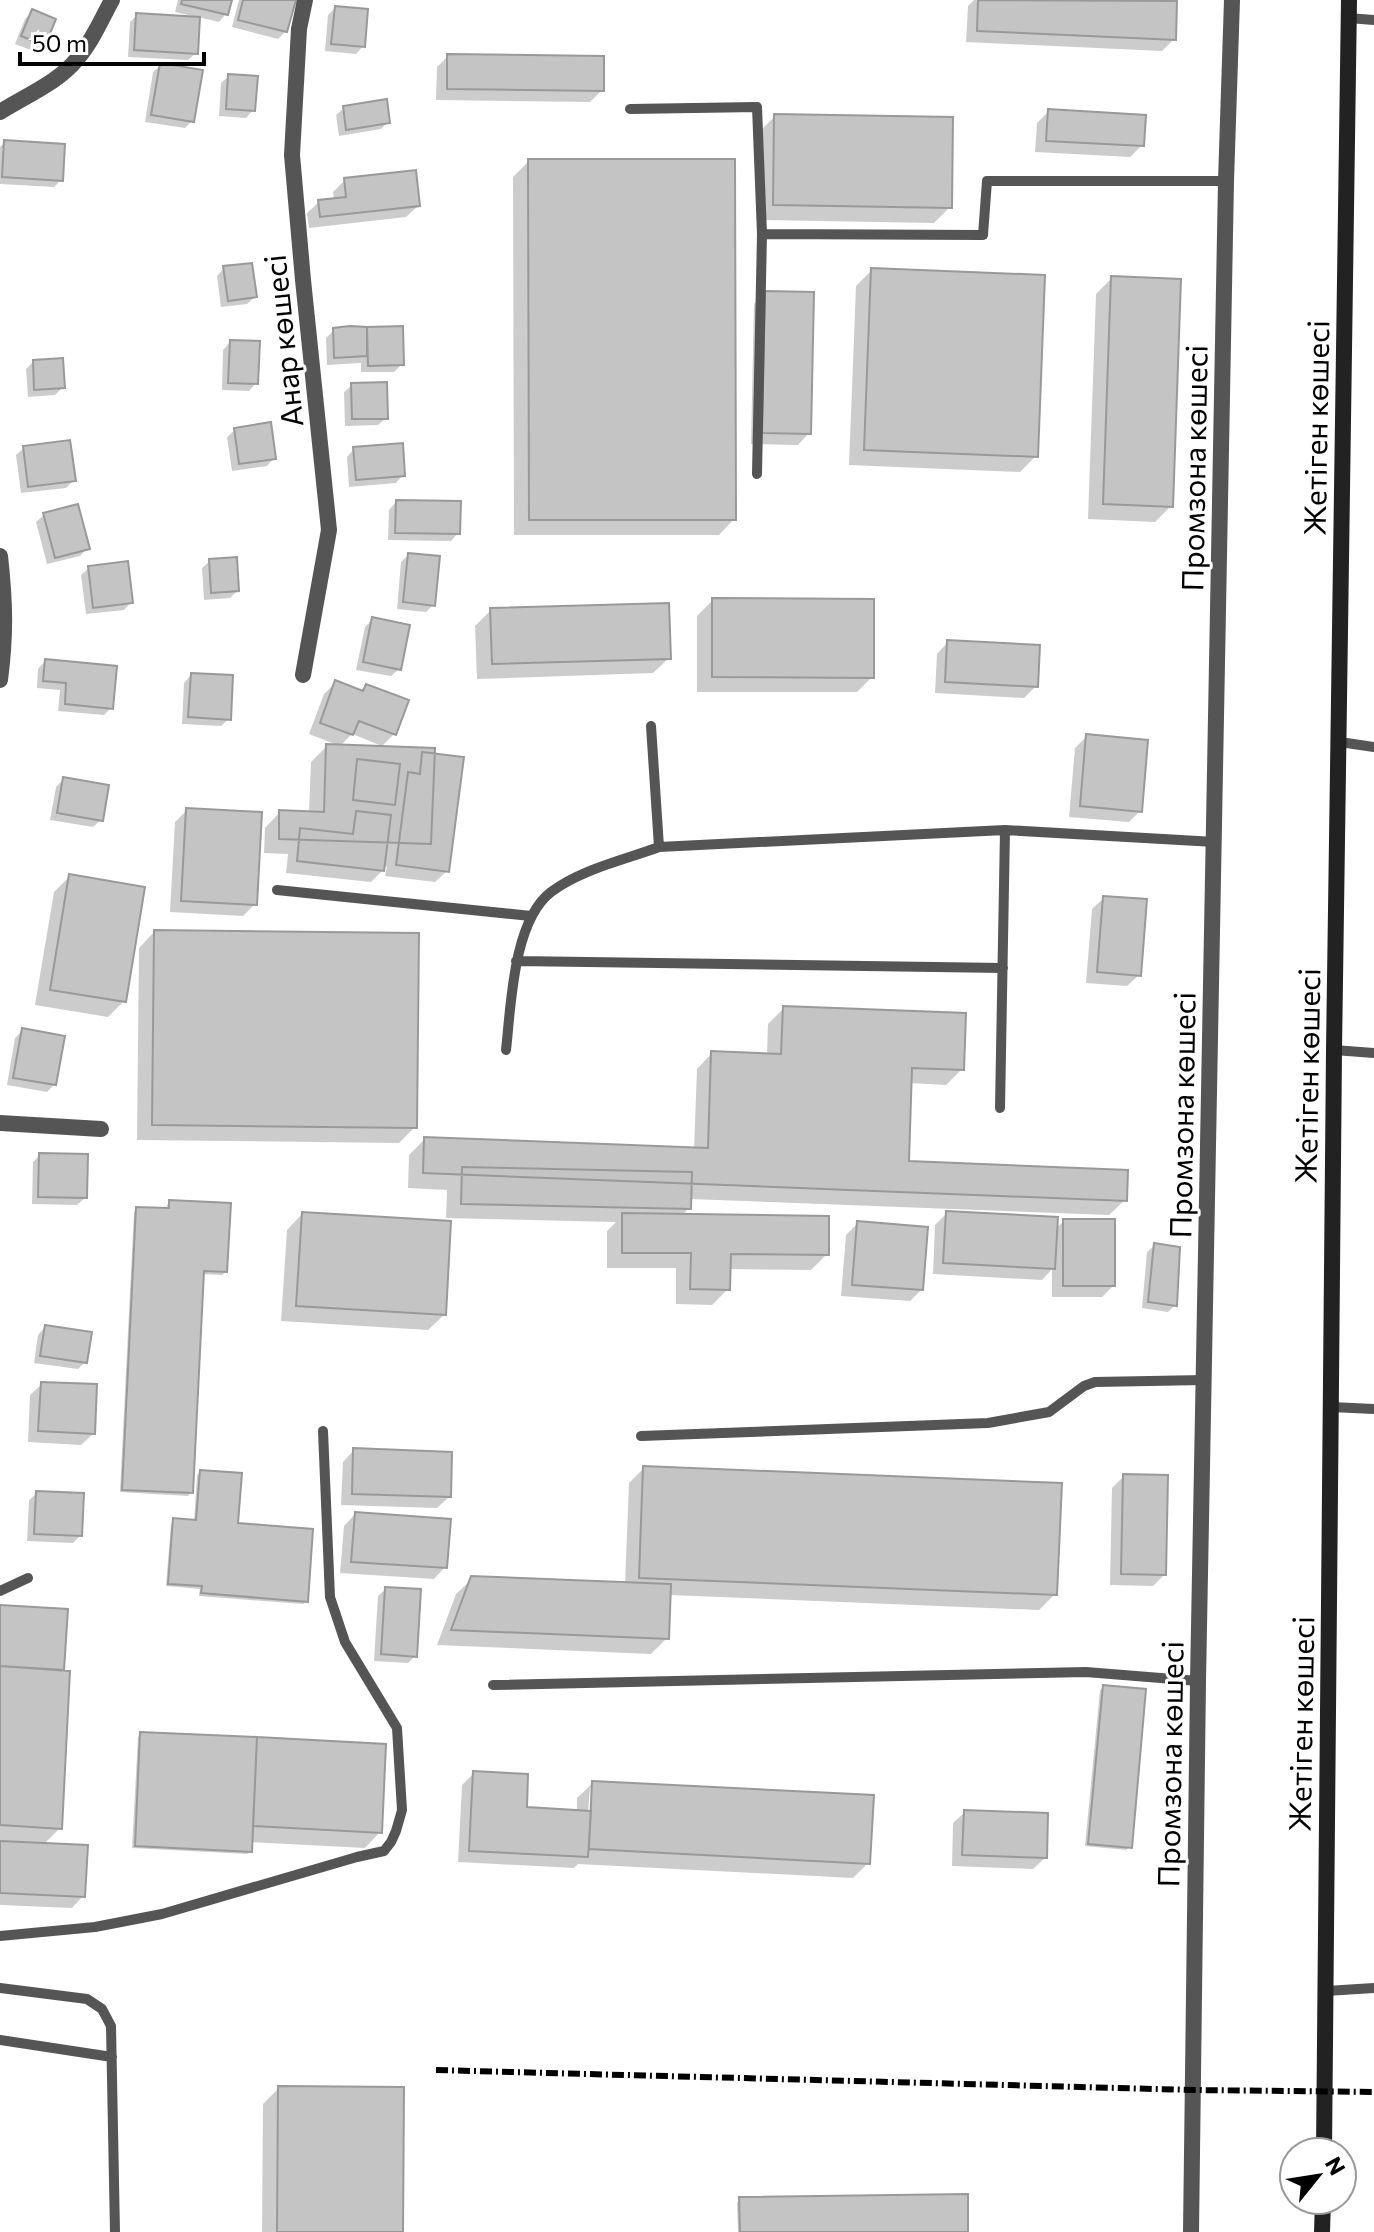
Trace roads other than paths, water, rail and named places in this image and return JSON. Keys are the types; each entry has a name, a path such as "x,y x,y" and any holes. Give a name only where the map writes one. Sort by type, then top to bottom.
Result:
{"street":[{"path":"0,112 76,62 112,0"},
{"name":"Анар көшесі","path":"303,675 329,530 292,155 299,29 305,0"},
{"name":"Промзона көшесі","path":"1191,2232 1198,1681 1232,0"},
{"name":"Жетіген көшесі","path":"1324,2136 1334,1050 1349,0"},
{"path":"0,556 5,604 0,680"},
{"path":"0,1123 101,1129"}],"lane":[{"path":"1348,18 1374,20"},
{"path":"630,109 757,107 762,234 757,474"},
{"path":"762,234 983,235 987,181 1226,181"},
{"path":"651,726 659,847"},
{"path":"1340,742 1374,747"},
{"path":"506,1050 516,961 531,916 548,894 576,877 659,847 1005,830 1215,842"},
{"path":"1000,1108 1005,830"},
{"path":"277,890 531,916"},
{"path":"516,961 1003,968"},
{"path":"1334,1050 1374,1053"},
{"path":"641,1436 988,1423 1049,1412 1084,1386 1095,1382 1204,1380"},
{"path":"1331,1407 1374,1409"},
{"path":"0,1936 95,1927 162,1914 384,1851 391,1842 402,1810 397,1728 345,1642 330,1597 323,1431"},
{"path":"0,1591 28,1578"},
{"path":"493,1685 1086,1672 1198,1681"},
{"path":"0,1988 87,1999 102,2009 111,2026 115,2232"},
{"path":"1326,1991 1374,1988"},
{"path":"0,2040 112,2057"}],"railway":[{"path":"436,2070 1374,2092"}]}
